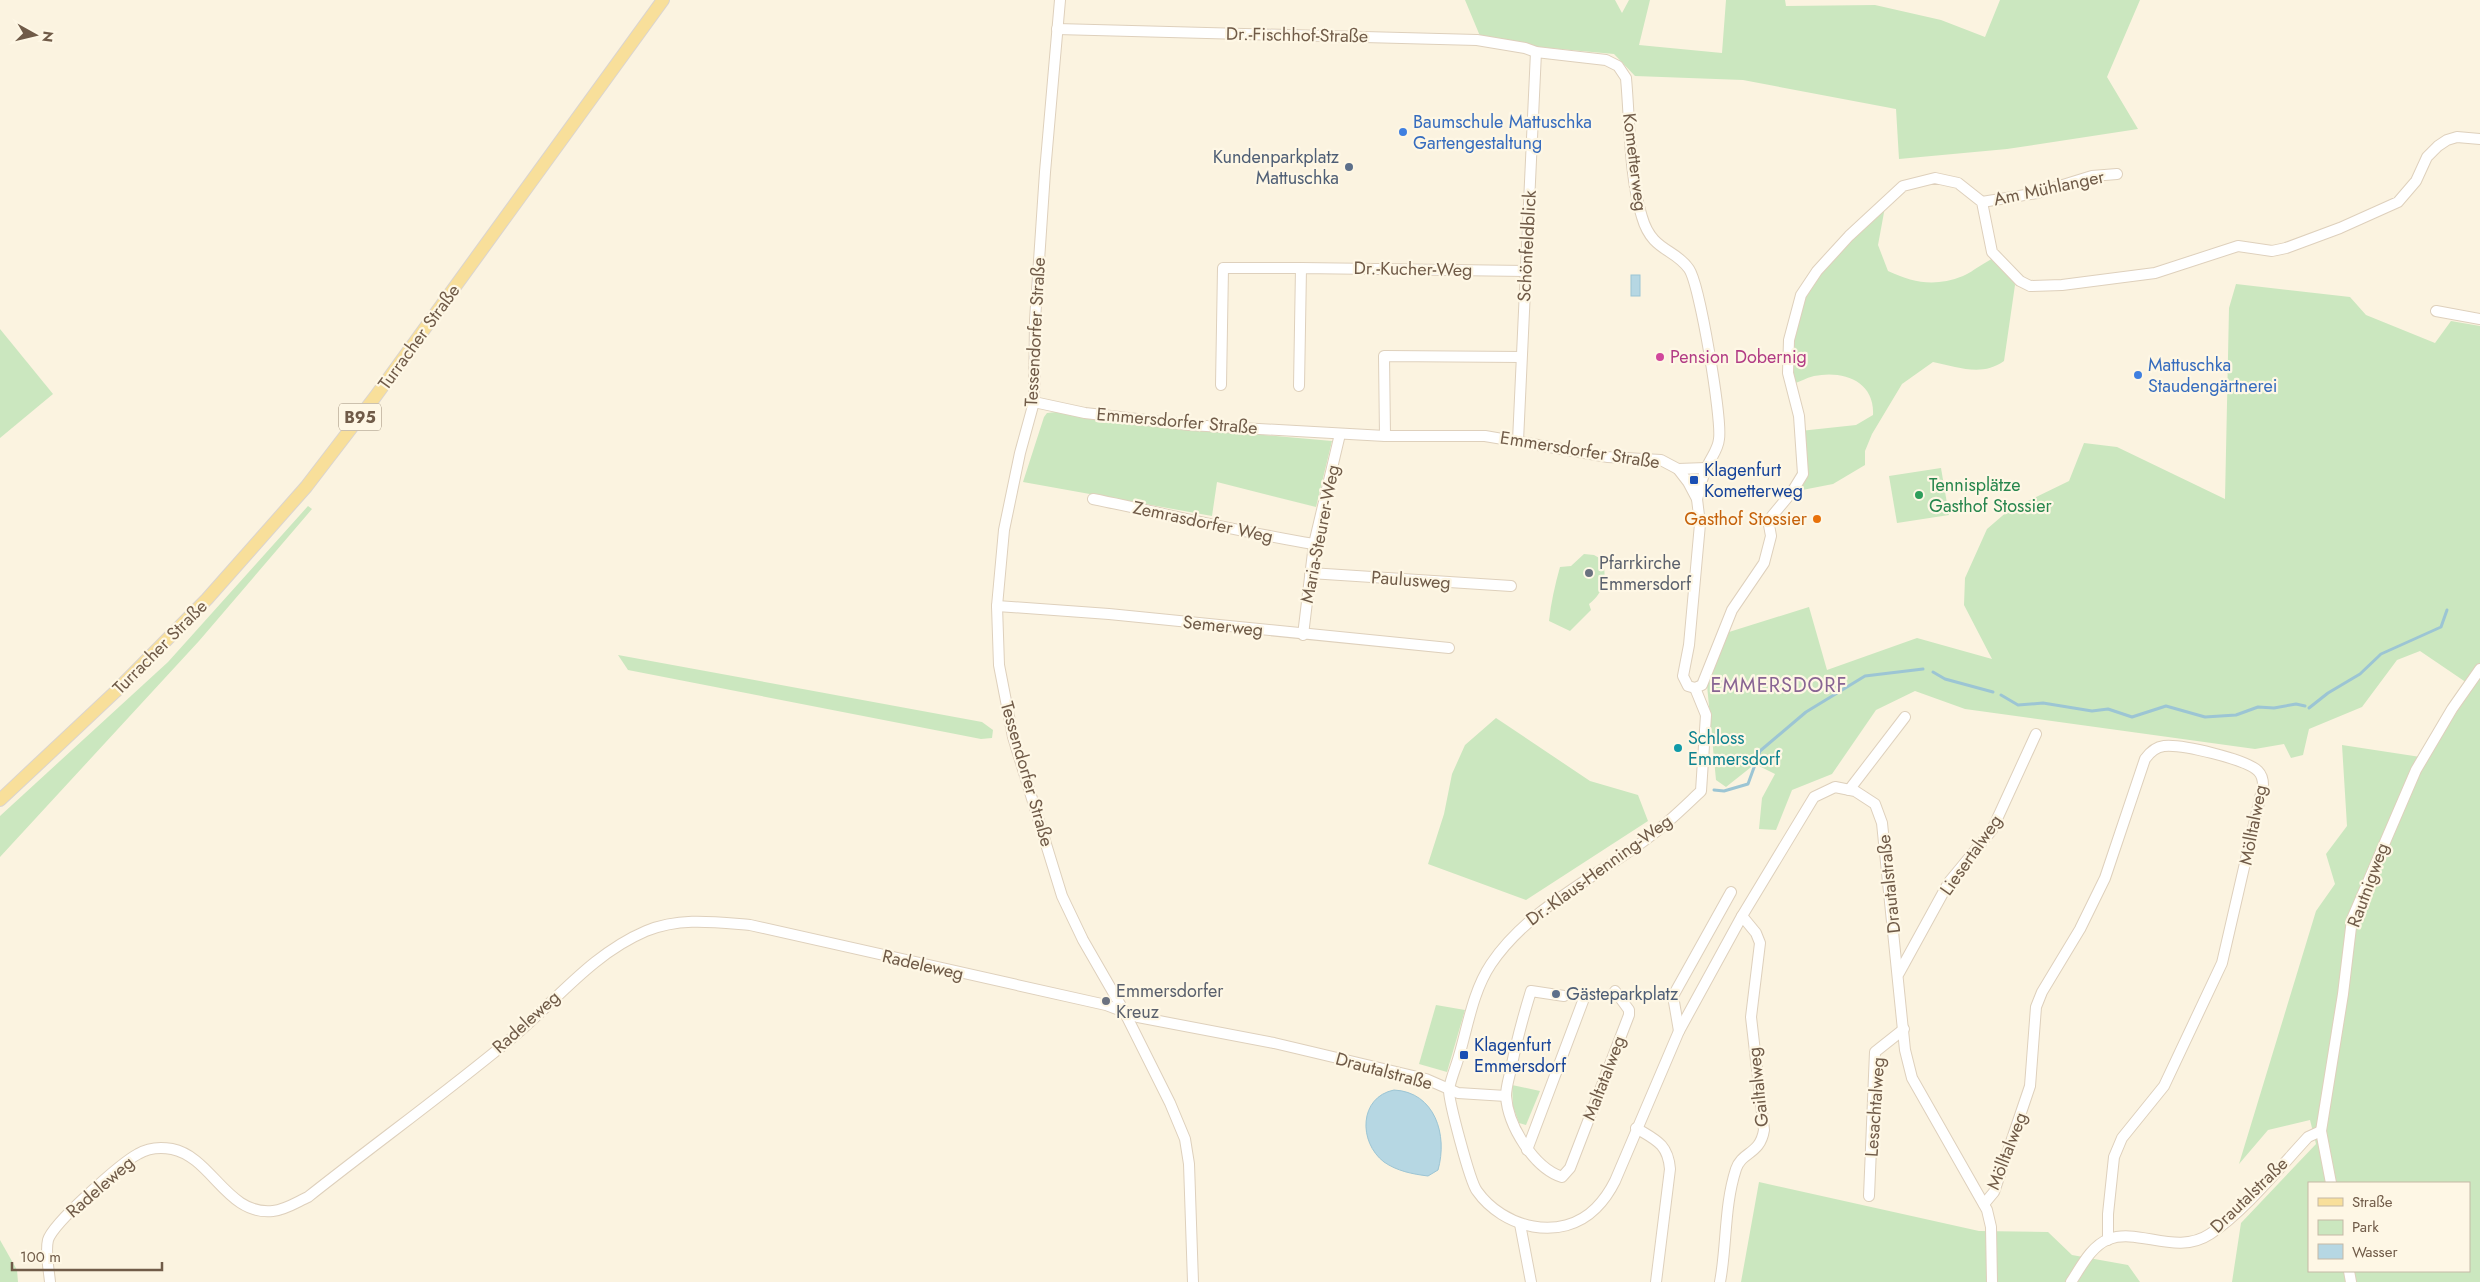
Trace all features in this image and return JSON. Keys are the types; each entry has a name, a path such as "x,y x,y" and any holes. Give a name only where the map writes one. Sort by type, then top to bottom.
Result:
{"main road":[{"name":"Turracher Straße","path":"4,796 115,692 207,599 306,487 375,397 663,0"}],"street":[{"name":"Tessendorfer Straße","path":"1060,0 1035,320 1034,402 1020,453 1004,530 997,606 999,665 1013,737 1062,896 1083,940 1125,1013 1170,1103 1188,1149 1193,1282"},
{"name":"Dr.-Fischhof-Straße","path":"1057,29 1471,40 1525,48 1536,52"},
{"name":"Schönfeldblick","path":"1518,441 1533,67 1536,52"},
{"name":"Kometterweg","path":"1536,52 1606,60 1618,66 1626,78 1634,167 1642,218 1647,230 1659,246 1689,268 1694,278 1705,328 1720,432 1717,449 1706,468 1697,499"},
{"path":"1695,688 1702,685 1734,605 1764,563 1771,536 1769,526 1772,516 1792,492 1803,474 1799,416 1788,373 1789,340 1801,296 1817,271 1849,236 1903,186 1935,178 1958,183 1982,202 1992,252 2020,281 2030,286 2062,285 2155,273 2238,246 2272,251 2286,248 2340,228 2398,202 2416,181 2427,157 2438,146 2457,137 2480,139"},
{"name":"Am Mühlanger","path":"1982,202 2037,193 2092,176 2117,174"},
{"name":"Dr.-Kucher-Weg","path":"1221,385 1223,268 1526,270"},
{"path":"1298,386 1300,268"},
{"path":"2436,311 2480,319"},
{"path":"1385,436 1384,356 1522,357"},
{"name":"Emmersdorfer Straße","path":"1034,402 1085,413 1134,419 1340,434 1486,436 1608,457 1654,459 1678,468 1697,499 1700,538 1689,645 1683,676 1688,686 1695,688"},
{"name":"Maria-Steurer-Weg","path":"1303,635 1314,544 1340,434"},
{"path":"1678,468 1706,468"},
{"name":"Zemrasdorfer Weg","path":"1093,499 1212,523 1262,536 1314,544"},
{"name":"Paulusweg","path":"1310,573 1511,586"},
{"name":"Semerweg","path":"997,606 1109,614 1303,635 1449,648"},
{"name":"Rautnigweg","path":"2330,1182 2320,1131 2343,994 2352,918 2416,770 2452,709 2480,669"},
{"name":"Dr.-Klaus-Henning-Weg","path":"1449,1090 1478,989 1492,962 1525,924 1654,834 1701,791 1706,715 1695,688"},
{"path":"1849,790 1905,717"},
{"name":"Liesertalweg","path":"1899,972 1949,882 1992,830 2036,734"},
{"name":"Mölltalweg","path":"1984,1204 1994,1192 2030,1086 2036,1007 2042,992 2080,929 2105,878 2145,759 2154,749 2164,746 2211,752 2255,768 2263,778 2263,785 2222,963 2164,1086 2122,1138 2114,1157 2108,1214 2108,1240"},
{"name":"Drautalstraße","path":"1125,1013 1293,1047 1426,1079 1449,1090 1466,1166 1476,1190 1490,1206 1520,1224 1546,1228 1563,1226 1579,1220 1594,1210 1607,1195 1679,1031 1742,916 1814,797 1835,787 1855,791 1874,804 1882,823 1904,1029 1912,1078 1984,1204 1991,1227 1992,1282"},
{"path":"1679,1031 1673,996 1731,892"},
{"name":"Gailtalweg","path":"1720,1282 1728,1209 1736,1168 1742,1158 1757,1148 1762,1141 1764,1130 1751,1017 1760,943 1756,933 1742,916"},
{"name":"Radeleweg","path":"50,1282 48,1240 57,1225 125,1162 140,1152 157,1148 172,1149 188,1155 226,1193 242,1204 259,1210 273,1212 288,1207 308,1197 514,1036 559,992 590,966 620,945 646,931 672,923 698,920 750,925 1106,1005 1125,1013"},
{"path":"1527,1150 1516,1128 1506,1096 1518,1035 1531,991 1564,996"},
{"name":"Maltatalweg","path":"1527,1150 1550,1174 1562,1177 1570,1168 1629,1015 1629,1010 1615,991"},
{"path":"1527,1150 1583,1001"},
{"name":"Lesachtalweg","path":"1869,1196 1875,1052 1904,1029"},
{"path":"1449,1090 1458,1093 1506,1096"},
{"path":"1636,1128 1657,1140 1665,1148 1669,1158 1670,1169 1656,1282"},
{"name":"Drautalstraße","path":"2108,1240 2129,1238 2175,1244 2210,1235 2243,1206 2308,1137 2320,1131"},
{"path":"1520,1224 1530,1282"},
{"path":"2072,1282 2085,1259 2108,1240"}],"green space":[{"path":"1465,0 1615,0 1622,13 1629,0 1650,0 1639,45 1722,53 1726,0 1785,0 1786,6 1875,5 1941,20 1985,37 2000,0 2140,0 2107,77 2138,129 2007,149 1899,159 1896,109 1743,80 1635,76 1614,54 1538,47 1480,36"},
{"path":"1885,207 1878,245 1888,271 1916,281 1943,282 1963,276 1996,257 2012,273 2015,285 2004,361 1996,366 1978,370 1933,362 1902,384 1872,434 1865,451 1865,465 1833,484 1792,492 1797,484 1800,431 1856,425 1873,415 1869,394 1863,386 1855,381 1836,375 1825,375 1811,377 1791,385 1789,364 1805,290 1822,266"},
{"path":"2236,284 2350,297 2366,315 2435,343 2451,321 2480,326 2480,1282 2232,1282 2241,1223 2316,1144 2310,1120 2268,1130 2239,1164 2316,911 2335,884 2326,854 2347,826 2342,745 2427,758 2473,687 2420,651 2397,660 2362,707 2309,729 2303,755 2291,758 2284,744 2255,749 1965,709 1915,691 1876,710 1832,774 1792,790 1776,830 1759,829 1762,798 1775,774 1755,764 1726,787 1716,780 1707,685 1729,632 1809,607 1827,670 1917,638 1992,659 1964,605 1965,578 1987,529 2009,510 2069,481 2084,443 2117,447 2225,499 2229,308"},
{"path":"0,329 53,394 0,438"},
{"path":"1056,412 1114,422 1332,441 1316,507 1217,482 1212,516 1023,482 1044,417 1047,413"},
{"name":"Tennisplätze Gasthof Stossier","path":"1941,468 1949,515 1897,523 1889,476"},
{"path":"308,506 312,509 199,641 0,857 0,816 168,662"},
{"path":"1584,554 1594,555 1601,559 1604,571 1603,584 1598,595 1589,604 1591,610 1570,631 1549,621 1552,600 1560,567 1571,566"},
{"path":"618,655 982,722 993,730 992,738 981,739 628,670"},
{"path":"1496,718 1590,781 1638,795 1648,821 1526,900 1428,864 1444,814 1452,774 1465,745"},
{"path":"1436,1005 1465,1010 1447,1072 1419,1064"},
{"path":"1512,1085 1540,1091 1526,1125 1519,1123 1513,1107"},
{"path":"1759,1182 1979,1231 2048,1232 2072,1255 2128,1265 2140,1282 1741,1282"},
{"path":"0,1240 17,1270 18,1282 0,1282"}],"water":[{"path":"1631,275 1640,275 1640,296 1631,296"},
{"path":"1394,1090 1420,1098 1429,1107 1435,1118 1441,1143 1441,1157 1438,1170 1428,1176 1394,1168 1384,1162 1370,1143 1366,1121 1369,1111 1374,1101 1382,1094"}],"waterway":[{"path":"2309,708 2328,693 2360,674 2381,654 2441,627 2447,610"},
{"path":"1714,790 1724,791 1748,784 1760,751 1806,712 1865,676 1923,669"},
{"path":"1933,672 1945,679 1993,692"},
{"path":"2001,695 2018,705 2043,703 2092,711 2108,709 2132,717 2166,706 2205,717 2236,715 2258,707 2274,708 2296,704 2305,706"}],"place":[{"name":"Baumschule Mattuschka Gartengestaltung","path":"1403,132"},
{"name":"Kundenparkplatz Mattuschka","path":"1349,167"},
{"name":"Pension Dobernig","path":"1660,357"},
{"name":"Mattuschka Staudengärtnerei","path":"2138,375"},
{"name":"Klagenfurt Kometterweg","path":"1694,480"},
{"name":"Tennisplätze Gasthof Stossier","path":"1919,495"},
{"name":"Gasthof Stossier","path":"1817,519"},
{"name":"Pfarrkirche Emmersdorf","path":"1589,573"},
{"name":"Schloss Emmersdorf","path":"1678,748"},
{"name":"Gästeparkplatz","path":"1556,994"},
{"name":"Emmersdorfer Kreuz","path":"1106,1001"},
{"name":"Klagenfurt Emmersdorf","path":"1464,1055"}],"district":[{"name":"EMMERSDORF","path":"1779,685"}]}
